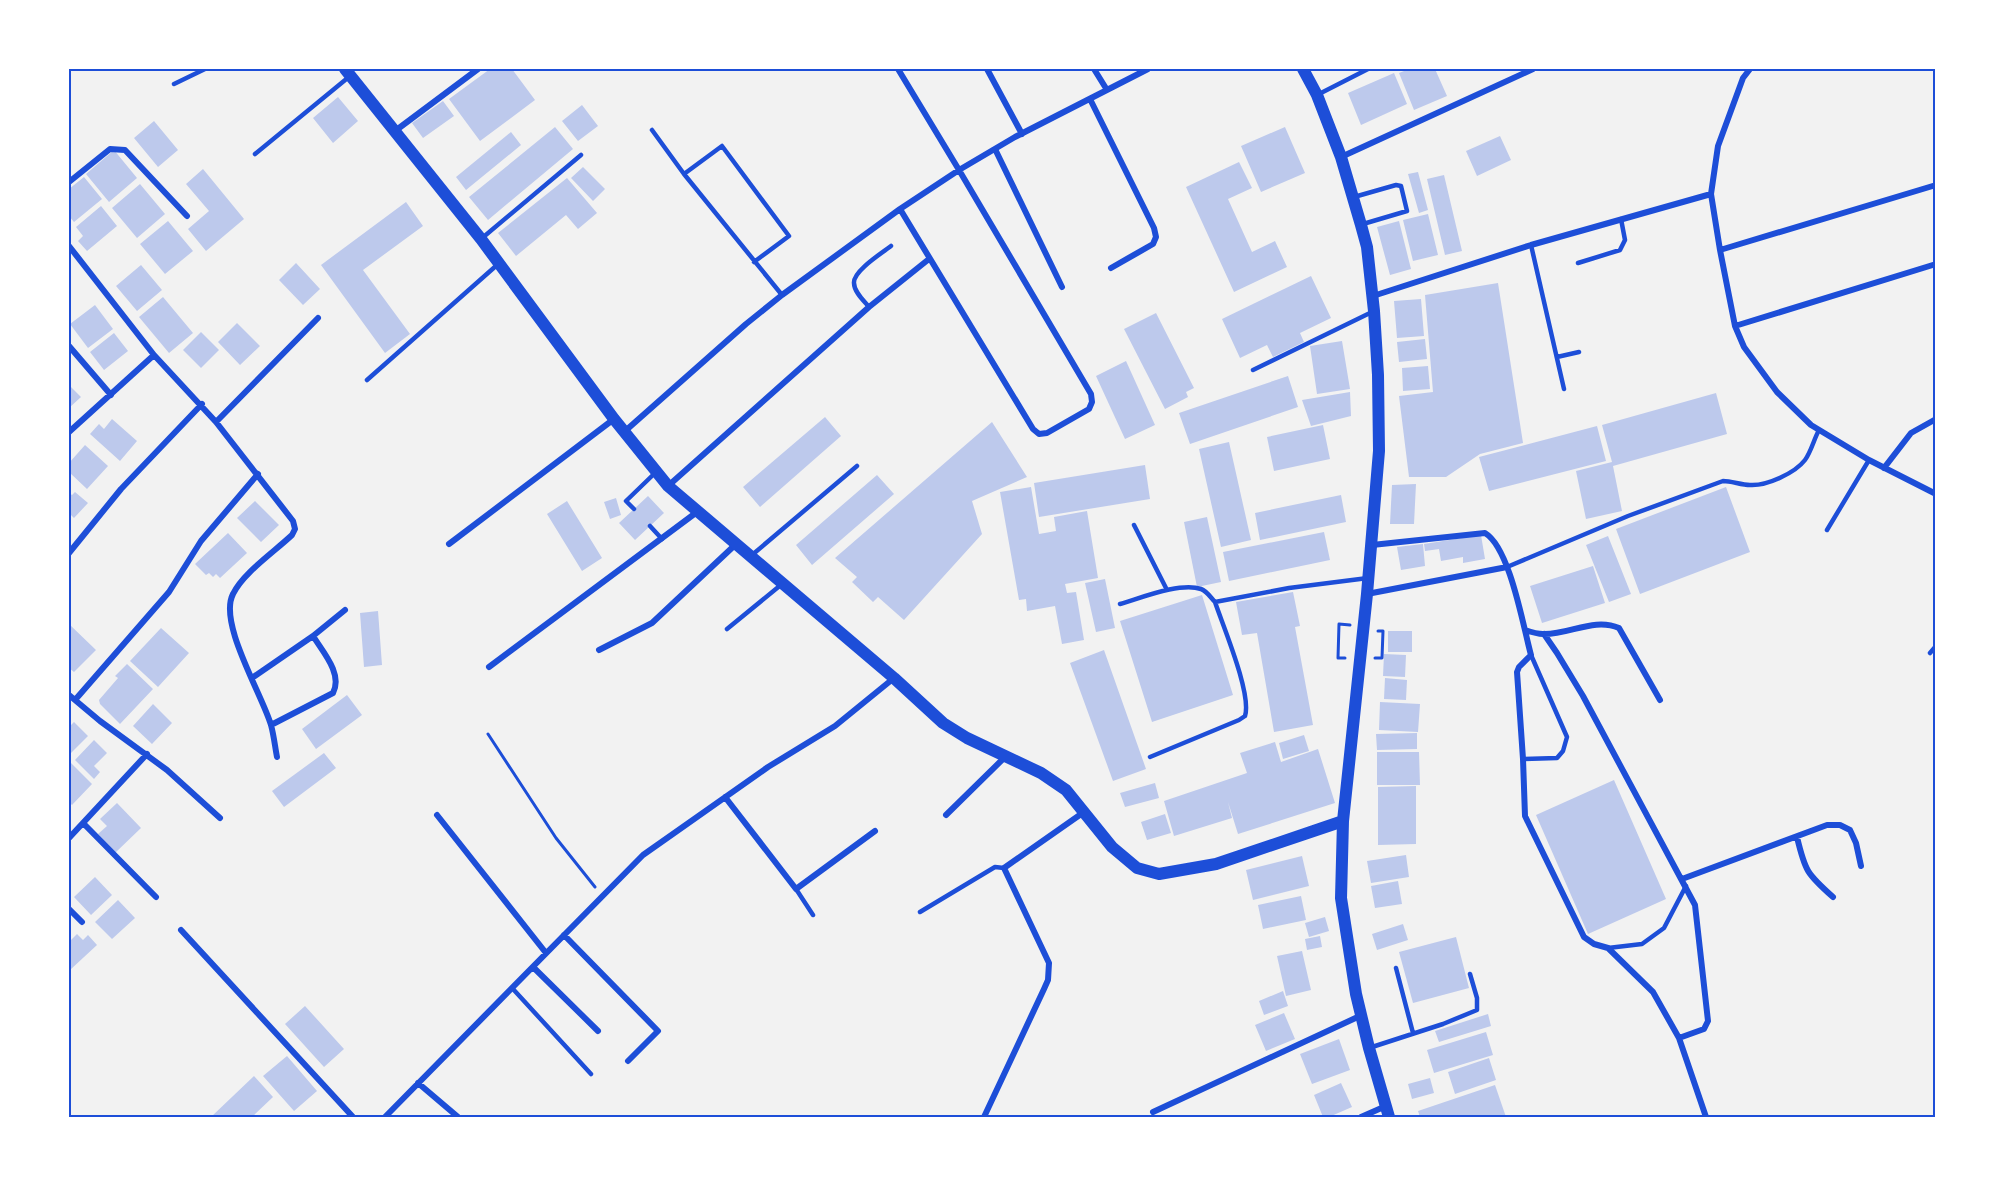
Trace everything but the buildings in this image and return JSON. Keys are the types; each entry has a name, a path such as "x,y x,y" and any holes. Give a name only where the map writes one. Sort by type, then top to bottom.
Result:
{"main road":[{"path":"1304,69 1317,95 1341,157 1367,247 1373,297 1378,375 1379,451 1368,594 1343,821 1341,898 1356,994 1388,1111"},
{"path":"348,73 481,239 614,419 668,486 944,723 967,738 1041,773 1066,790 1112,847 1137,868 1160,874 1216,864 1343,821"}],"street":[{"path":"394,131 478,69"},
{"path":"898,69 1091,394 1092,402 1089,409 1047,433 1039,434 1033,429 900,209"},
{"path":"987,69 1022,134"},
{"path":"1094,69 1107,90"},
{"path":"624,432 746,324 900,209 995,149 1148,69"},
{"path":"1341,157 1533,69"},
{"path":"1750,69 1743,78 1718,146 1711,194 1735,326 1744,347 1777,392 1811,425 1869,460 1936,494"},
{"path":"1090,99 1154,228 1156,237 1153,244 1111,268"},
{"path":"69,182 110,149 120,148 125,150 187,216"},
{"path":"995,149 1062,287"},
{"path":"1720,250 1936,185"},
{"path":"1373,297 1531,245 1711,194"},
{"path":"69,246 154,355 202,404 293,520 295,529 292,535 240,583 231,598 229,607 232,631 271,725 277,757"},
{"path":"668,486 869,308 929,259"},
{"path":"1735,326 1936,264"},
{"path":"216,422 318,318"},
{"path":"69,346 111,395"},
{"path":"69,432 154,355"},
{"path":"69,553 121,489 202,404"},
{"path":"449,544 614,419"},
{"path":"1884,468 1911,433 1936,419"},
{"path":"75,700 169,592 201,541 258,474"},
{"path":"489,667 697,512"},
{"path":"1372,545 1485,533 1492,537 1507,567 1531,655 1517,672 1526,822 1584,937 1594,944 1608,948 1653,992 1679,1038 1706,1117"},
{"path":"599,650 652,623 735,545"},
{"path":"1368,594 1507,567"},
{"path":"252,678 313,636 345,610"},
{"path":"1525,630 1544,634 1598,624 1610,624 1619,628 1660,700"},
{"path":"1544,634 1582,696 1695,905 1708,1021 1704,1029 1679,1038"},
{"path":"271,725 333,693 337,687 337,678 313,636"},
{"path":"385,1117 643,855 768,767 835,726 894,678"},
{"path":"69,695 100,721 167,770 220,818"},
{"path":"69,838 147,754"},
{"path":"946,815 1006,756"},
{"path":"725,797 796,889 875,831"},
{"path":"984,1117 1044,989 1050,970 1049,963 1004,868 1084,811"},
{"path":"438,815 546,953"},
{"path":"83,823 156,897"},
{"path":"1682,879 1827,825 1840,825 1850,830 1856,843 1861,866"},
{"path":"1797,837 1803,864 1810,876 1833,897"},
{"path":"69,909 82,922"},
{"path":"181,930 353,1117"},
{"path":"564,935 658,1031 628,1061"},
{"path":"532,967 598,1031"},
{"path":"1153,1112 1362,1015"},
{"path":"418,1083 458,1117"},
{"path":"1361,1117 1388,1111"}],"lane":[{"path":"174,84 205,69"},
{"path":"1317,95 1368,69"},
{"path":"255,154 348,73"},
{"path":"652,130 753,262 782,295"},
{"path":"684,174 722,146 789,236 753,262"},
{"path":"481,239 581,155"},
{"path":"1353,197 1396,185 1401,186 1407,211 1361,225"},
{"path":"1578,263 1620,250 1625,240 1621,219"},
{"path":"1531,245 1564,389"},
{"path":"869,308 857,291 854,282 856,274 891,246"},
{"path":"367,380 499,263"},
{"path":"1253,370 1374,311"},
{"path":"1557,357 1579,352"},
{"path":"1507,567 1628,516 1723,481 1751,485 1765,483 1793,470 1805,460 1819,430"},
{"path":"1827,530 1869,460"},
{"path":"750,557 857,466"},
{"path":"634,509 626,501 657,471"},
{"path":"1134,525 1167,590"},
{"path":"650,526 662,539"},
{"path":"1215,602 1288,588 1369,578"},
{"path":"727,629 782,584"},
{"path":"1120,604 1167,590 1190,587 1201,588 1207,592 1215,602 1241,679 1246,702 1245,716 1239,720 1150,757"},
{"path":"1930,653 1936,646"},
{"path":"1523,759 1557,758 1563,751 1567,737 1531,655"},
{"path":"920,912 995,867 1004,868"},
{"path":"1608,948 1642,944 1664,928 1686,886"},
{"path":"796,889 813,915"},
{"path":"1396,968 1413,1033"},
{"path":"1369,1048 1443,1024 1477,1010 1477,998 1470,974"},
{"path":"513,989 591,1074"}],"path":[{"path":"1338,658 1339,624 1364,625"},
{"path":"488,734 556,838 591,882"}]}
